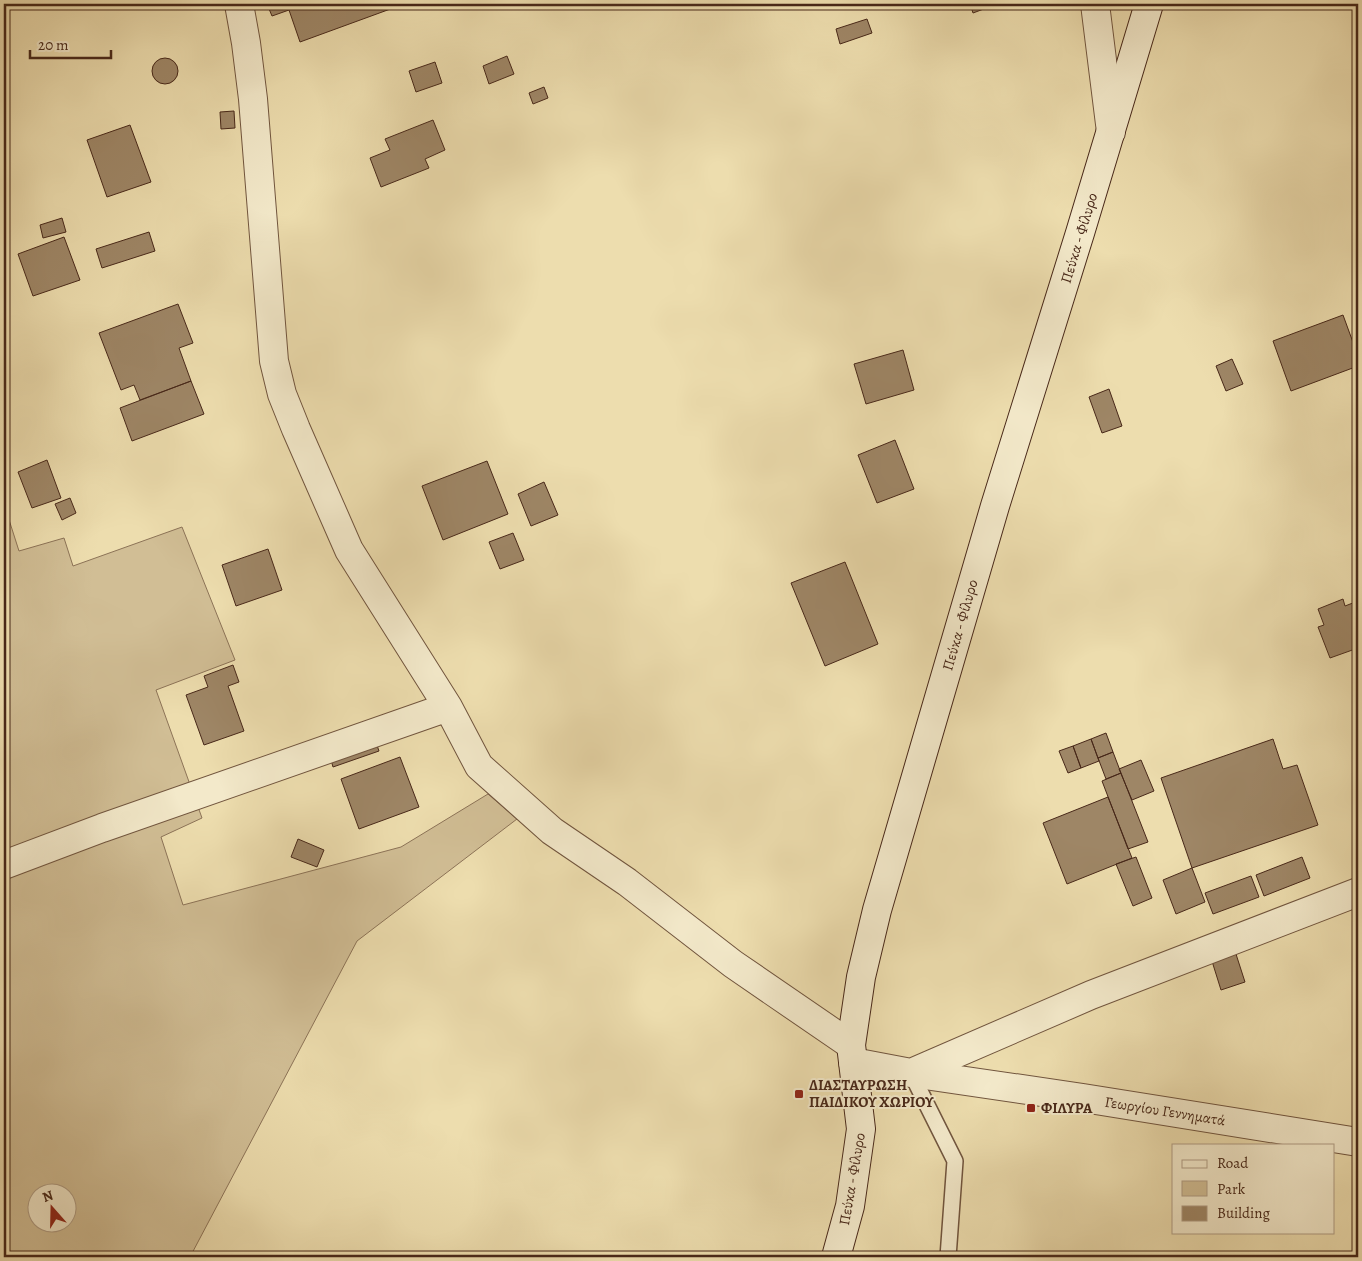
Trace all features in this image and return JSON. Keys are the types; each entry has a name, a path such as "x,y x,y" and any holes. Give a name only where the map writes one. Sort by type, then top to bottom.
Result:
{"street":[{"path":"239,4 254,98 274,361 282,394 349,550 448,707 479,766 552,831 628,882 852,1054"},
{"path":"1095,4 1111,132"},
{"name":"Πεύκα - Φίλυρο","path":"836,1257 850,1206 861,1129 852,1054 861,977 877,910 995,506 1149,4"},
{"path":"4,865 102,828 448,707"},
{"path":"911,1073 1091,995 1358,892"},
{"name":"Γεωργίου Γεννηματά","path":"852,1054 911,1073 1093,1099 1358,1142"}],"lane":[{"path":"911,1073 955,1161 948,1257"}],"green space":[{"path":"4,504 19,551 64,538 73,566 182,527 235,660 156,690 202,818 161,837 183,905 401,847 488,794 517,819 357,941 190,1257 4,1257"}],"building":[{"path":"267,4 404,4 300,42 289,10 272,16"},
{"path":"970,4 997,4 973,13"},
{"path":"867,19 872,33 840,44 836,29"},
{"path":"507,56 514,74 489,84 483,66"},
{"path":"165,58 174,62 178,71 174,80 165,84 156,80 152,71 156,62"},
{"path":"435,62 442,83 416,92 409,71"},
{"path":"544,87 548,98 533,104 529,93"},
{"path":"234,111 235,128 221,129 220,112"},
{"path":"433,120 445,150 425,159 429,168 381,187 370,158 390,150 385,139"},
{"path":"130,125 151,182 107,197 87,140"},
{"path":"62,218 66,232 43,238 40,225"},
{"path":"149,232 155,251 102,268 96,249"},
{"path":"64,237 80,280 33,296 18,254"},
{"path":"178,304 193,343 179,348 191,381 140,400 134,385 121,390 99,333"},
{"path":"1343,315 1358,356 1358,366 1291,391 1273,341"},
{"path":"903,350 914,390 866,404 854,364"},
{"path":"1232,359 1243,384 1226,391 1216,366"},
{"path":"191,381 204,414 132,441 120,408"},
{"path":"1109,389 1122,426 1102,433 1089,397"},
{"path":"895,440 914,489 877,503 858,455"},
{"path":"47,460 61,498 32,508 18,472"},
{"path":"487,461 508,514 443,540 422,486"},
{"path":"544,482 558,515 531,526 518,494"},
{"path":"70,498 76,513 62,520 55,504"},
{"path":"513,533 524,560 500,569 489,542"},
{"path":"268,549 282,590 236,606 222,565"},
{"path":"845,562 878,644 825,666 791,583"},
{"path":"1343,599 1345,606 1358,601 1358,648 1330,658 1318,627 1324,625 1318,609"},
{"path":"233,665 239,682 228,686 244,731 204,745 186,695 208,687 204,676"},
{"path":"1106,733 1113,752 1098,758 1091,739"},
{"path":"374,737 379,751 333,767 329,753"},
{"path":"1091,739 1099,761 1081,768 1073,746"},
{"path":"1273,739 1283,769 1297,765 1318,825 1192,868 1161,778"},
{"path":"1073,746 1081,768 1068,773 1059,751"},
{"path":"1113,752 1121,773 1106,779 1098,758"},
{"path":"400,757 419,807 359,829 341,779"},
{"path":"1141,760 1154,791 1132,800 1119,769"},
{"path":"1121,773 1148,842 1128,849 1102,781"},
{"path":"1108,797 1132,858 1067,884 1043,823"},
{"path":"298,839 324,850 317,867 291,857"},
{"path":"1136,857 1152,898 1133,906 1116,864"},
{"path":"1302,857 1310,878 1264,896 1256,875"},
{"path":"1192,868 1205,902 1176,914 1163,880"},
{"path":"1251,876 1259,897 1213,914 1205,893"},
{"path":"1235,951 1245,982 1221,990 1211,958"}],"place":[{"name":"ΔΙΑΣΤΑΥΡΩΣΗ ΠΑΙΔΙΚΟΥ ΧΩΡΙΟΥ","path":"799,1094"},
{"name":"ΦΙΛΥΡΑ","path":"1031,1108"}]}
